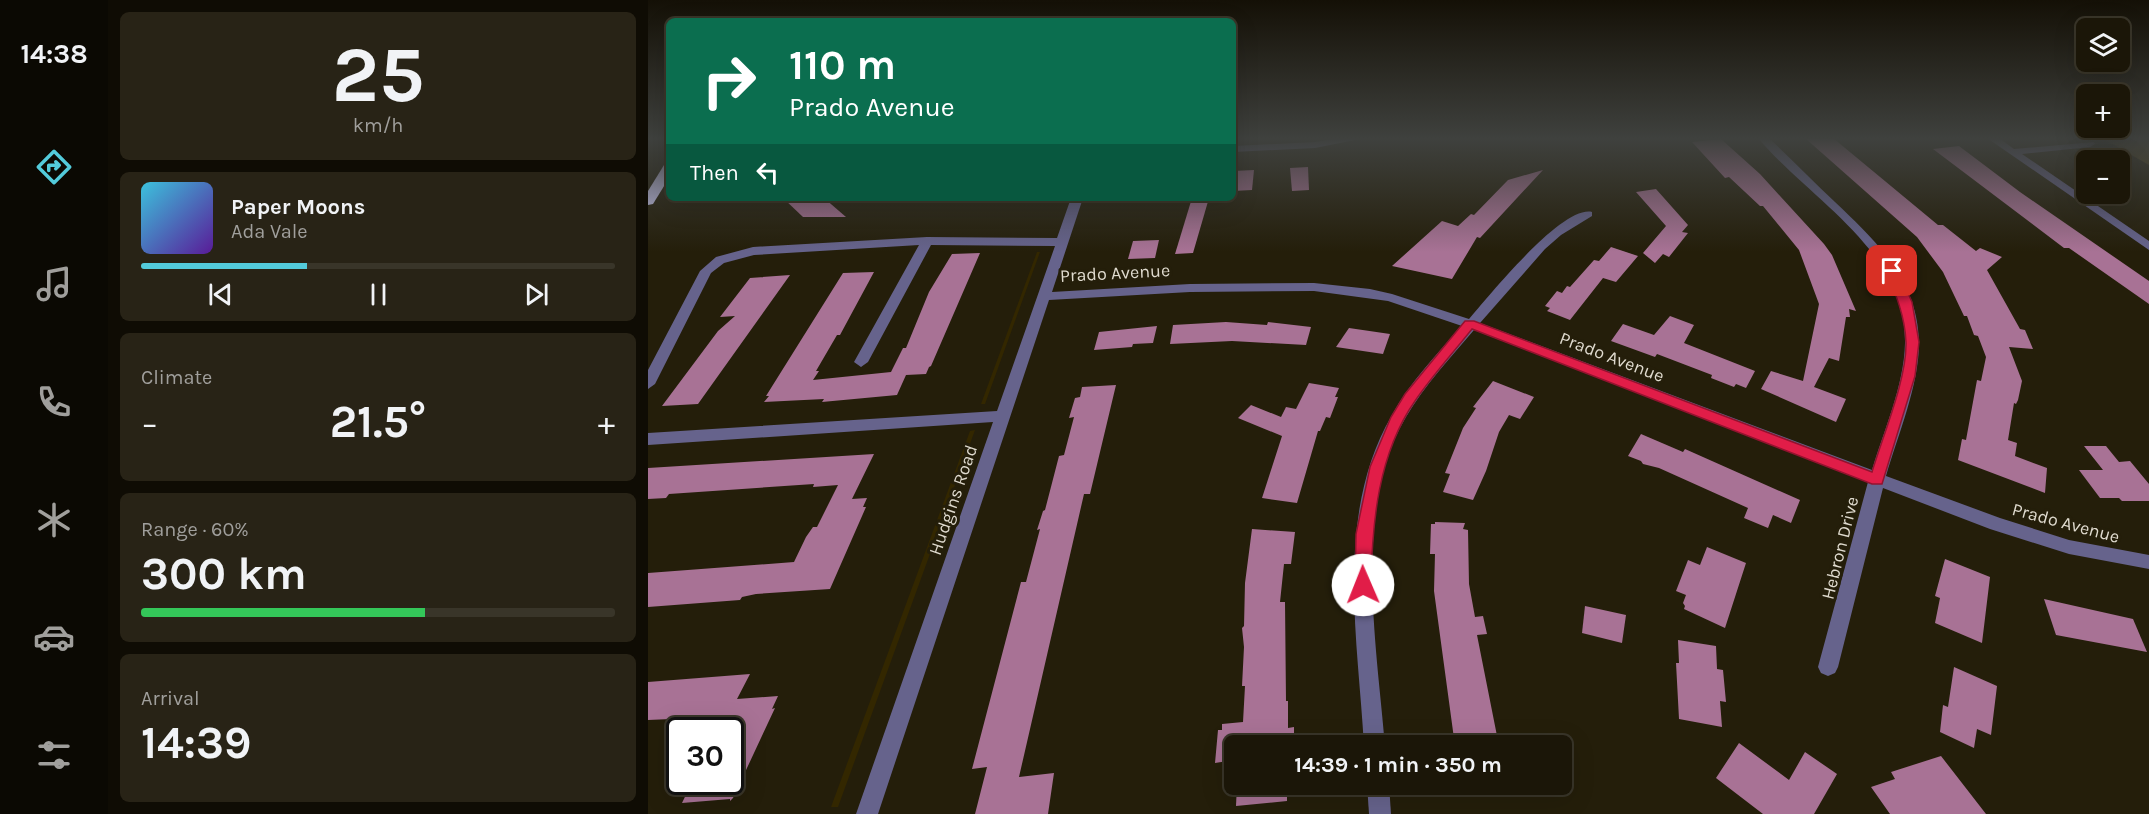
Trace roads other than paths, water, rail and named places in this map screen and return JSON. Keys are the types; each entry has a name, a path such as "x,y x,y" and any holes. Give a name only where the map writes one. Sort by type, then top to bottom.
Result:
{"highway":[{"path":"648,201 664,176"}],"street":[{"name":"Hebron Drive","path":"1802,176 1875,246 1892,271 1906,302 1912,342 1908,376 1877,480 1828,667"},
{"path":"2048,176 2149,246"},
{"name":"Hudgins Road","path":"867,814 1076,201"},
{"path":"1374,735 1362,564 1364,534 1377,467 1398,417 1410,398 1470,324 1551,236 1588,214"},
{"path":"861,362 927,241"},
{"path":"648,384 706,271 720,261 753,251 927,241 1063,242"},
{"name":"Prado Avenue","path":"1044,296 1190,288 1314,287 1370,293 1392,298 1470,324 1877,480 2039,539 2096,553 2149,562"},
{"path":"648,440 1002,416"},
{"path":"1379,795 1380,814"}]}
